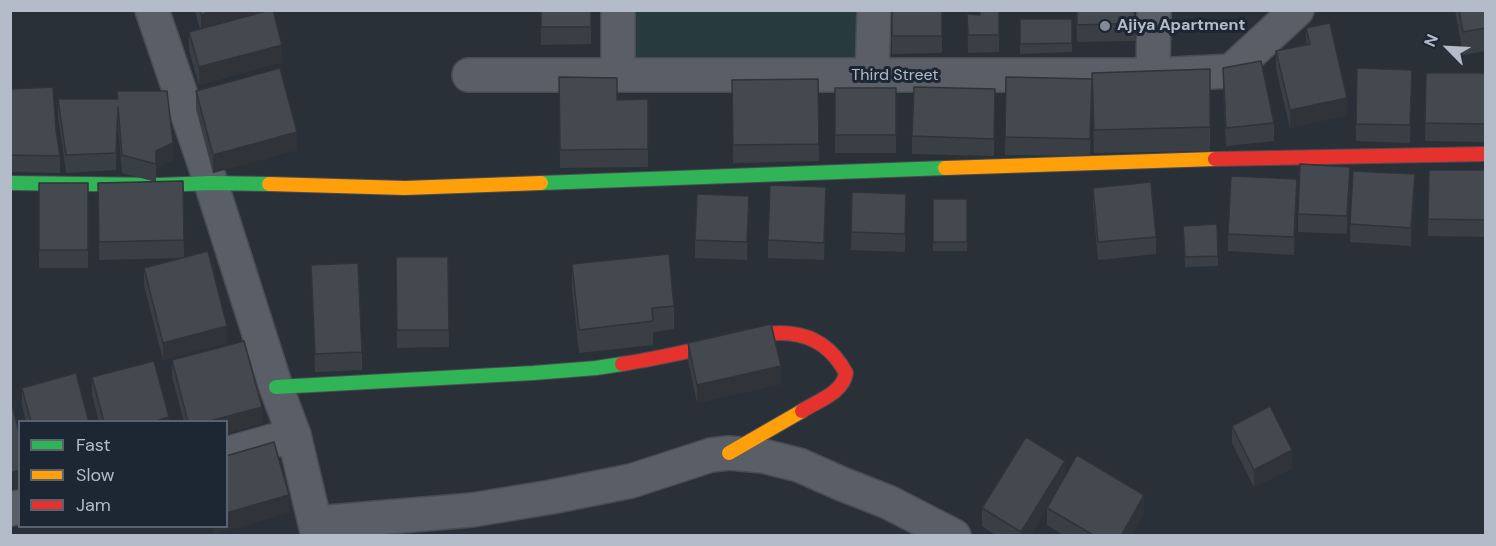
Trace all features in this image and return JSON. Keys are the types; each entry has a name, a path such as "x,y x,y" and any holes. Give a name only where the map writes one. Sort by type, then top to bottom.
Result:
{"street":[{"path":"152,10 211,183 276,387 294,435 317,529 472,510 551,497 631,481 711,455 729,453 764,456 799,465 888,502 954,536"},
{"path":"618,10 618,75"},
{"path":"872,76 874,10"},
{"path":"1153,75 1154,10"},
{"name":"Third Street","path":"469,75 1153,75 1231,71 1297,10"},
{"path":"10,183 160,185 211,183 405,188 965,167 1485,154"},
{"path":"276,387 596,368 657,359 765,333 802,336 828,346 844,369 846,377 843,385 729,453"},
{"path":"228,453 294,435"}],"green space":[{"path":"636,11 867,11 866,67 636,65"}],"building":[{"path":"200,10 216,10 201,15"},
{"path":"273,10 282,45 199,67 189,32"},
{"path":"541,10 591,10 591,27 541,27"},
{"path":"892,10 942,10 942,36 892,36"},
{"path":"980,10 999,10 999,35 968,35 967,14 980,15"},
{"path":"1077,10 1134,10 1135,23 1077,25"},
{"path":"1459,10 1485,10 1485,28 1463,32"},
{"path":"1020,19 1072,19 1072,43 1020,44"},
{"path":"1330,23 1347,98 1290,110 1276,51 1310,44 1306,28"},
{"path":"1261,61 1274,123 1226,128 1223,68"},
{"path":"280,68 297,132 213,155 196,91"},
{"path":"1357,68 1412,70 1410,125 1356,124"},
{"path":"1210,69 1210,127 1094,130 1092,73"},
{"path":"1426,73 1485,73 1485,124 1425,123"},
{"path":"559,77 617,78 617,100 648,99 648,149 560,150"},
{"path":"1006,77 1092,79 1090,139 1005,137"},
{"path":"818,79 819,144 733,145 732,80"},
{"path":"53,87 60,156 10,155 10,89"},
{"path":"914,87 995,89 994,139 912,136"},
{"path":"835,88 896,88 896,135 835,135"},
{"path":"117,91 167,91 173,143 156,151 156,164 122,155 118,107 116,153 66,155 58,99 118,99"},
{"path":"1300,164 1350,167 1347,216 1298,214"},
{"path":"1429,170 1485,170 1485,220 1428,219"},
{"path":"1353,171 1415,174 1411,228 1350,224"},
{"path":"1231,176 1297,179 1294,237 1228,234"},
{"path":"183,181 184,240 99,242 98,183"},
{"path":"1151,182 1156,237 1098,242 1093,188"},
{"path":"39,183 88,183 88,250 39,250"},
{"path":"770,185 826,187 824,243 768,240"},
{"path":"852,192 906,194 905,234 851,232"},
{"path":"697,194 749,196 747,242 695,240"},
{"path":"933,199 967,199 967,242 933,242"},
{"path":"1217,224 1218,256 1185,257 1183,226"},
{"path":"208,251 227,326 163,343 144,268"},
{"path":"669,254 674,306 652,308 653,321 579,330 572,264"},
{"path":"396,257 448,257 449,330 397,330"},
{"path":"358,263 362,352 315,354 311,265"},
{"path":"771,324 781,366 697,385 688,343"},
{"path":"244,341 262,407 213,420 187,420 172,360"},
{"path":"154,361 169,417 159,420 103,420 92,377"},
{"path":"76,373 88,420 30,420 22,388"},
{"path":"11,401 18,428 18,471 10,473"},
{"path":"1270,406 1292,450 1254,470 1232,426"},
{"path":"1026,437 1065,461 1021,532 982,508"},
{"path":"274,442 289,495 228,512 228,455"},
{"path":"1077,455 1144,495 1121,536 1095,536 1047,508"}],"traffic: fast":[{"path":"541,183 945,168"},
{"path":"10,183 269,184"},
{"path":"276,387 533,373 622,364"}],"traffic: slow":[{"path":"945,168 1215,159"},
{"path":"269,184 405,188 541,183"},
{"path":"729,453 802,411"}],"traffic: jam":[{"path":"1215,159 1486,154"},
{"path":"622,364 673,355 763,334 801,335 818,342 833,354 846,373 844,380 835,391 802,411"}],"place":[{"name":"Ajiya Apartment","path":"1105,26"}]}
